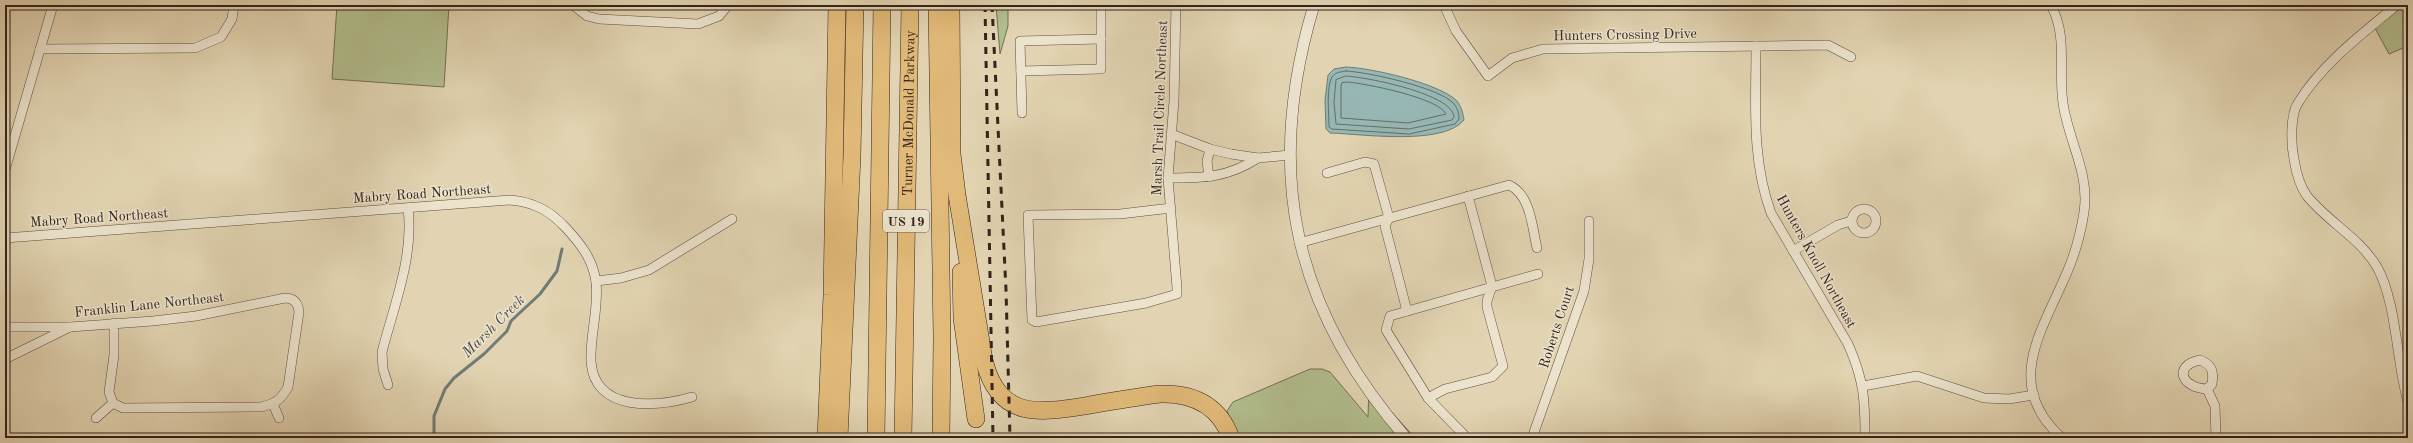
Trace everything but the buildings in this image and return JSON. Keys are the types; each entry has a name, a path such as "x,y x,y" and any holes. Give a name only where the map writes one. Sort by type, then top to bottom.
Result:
{"highway":[{"path":"826,438 832,295 838,5"},
{"path":"839,438 852,156 855,5"},
{"name":"Turner McDonald Parkway","path":"876,438 882,5"},
{"name":"Turner McDonald Parkway","path":"903,438 910,5"},
{"path":"938,5 942,336 941,438"},
{"path":"952,5 952,154 956,195 962,318 976,419"},
{"path":"956,195 984,360 993,386 1001,396 1012,404 1037,412 1176,393 1191,396 1213,409 1222,420 1231,438"}],"street":[{"path":"5,170 53,5"},
{"path":"40,49 195,48 221,37 232,20 234,5"},
{"path":"573,5 587,16 599,19 698,24 719,16 728,5"},
{"path":"1021,71 1101,69 1101,5"},
{"name":"Marsh Trail Circle Northeast","path":"1171,208 1120,214 1028,215 1030,314 1032,320 1036,322 1146,303 1176,294 1171,208 1168,178 1174,101 1176,5"},
{"path":"1314,5 1295,82 1290,155 1295,219 1299,243 1312,285 1339,345 1363,385 1406,438"},
{"name":"Hunters Crossing Drive","path":"1444,5 1456,31 1488,76 1512,58 1543,49 1828,46 1851,58"},
{"path":"2051,5 2061,33 2063,103 2082,168 2085,210 2079,241 2034,347 2031,371 2034,395 2046,420 2062,438"},
{"path":"2396,5 2334,58 2297,104 2291,132 2292,153 2298,178 2306,194 2322,213 2364,250 2376,266 2384,282 2402,383 2408,402"},
{"path":"1022,113 1020,41 1101,39"},
{"name":"Hunters Knoll Northeast","path":"1756,46 1756,148 1759,174 1771,213 1848,344 1863,386 1865,438"},
{"path":"1171,134 1210,149 1231,154 1258,158 1290,155"},
{"path":"1209,177 1207,161 1210,149"},
{"path":"1231,154 1233,172"},
{"path":"1168,178 1209,177 1233,172 1258,158"},
{"path":"1327,173 1366,162 1374,164 1389,218 1385,226 1407,311"},
{"path":"1299,243 1509,185 1516,188 1525,200 1537,248"},
{"path":"1428,398 1445,389 1492,377 1503,366 1486,301 1492,286 1468,196"},
{"name":"Mabry Road Northeast","path":"5,238 510,200 535,204 554,216 580,242 590,261 596,281 591,361 594,375 601,387 616,399 633,403 671,403 692,397"},
{"path":"388,385 383,369 382,352 409,250 411,229 408,208"},
{"path":"596,281 621,278 649,270 732,219"},
{"path":"1793,251 1838,225 1851,220"},
{"name":"Roberts Court","path":"1532,438 1584,291 1589,259 1589,221"},
{"path":"1467,438 1428,398 1386,330 1390,316 1538,274"},
{"name":"Franklin Lane Northeast","path":"5,327 70,327 196,316 285,298 294,300 298,305 299,312 288,387 282,397 273,404"},
{"path":"114,323 114,355 109,392 114,403 123,408 261,407 273,404 279,418"},
{"path":"5,359 70,327"},
{"path":"1863,386 1917,376 1984,398 2010,399 2034,395"},
{"path":"2207,389 2215,406 2216,438"},
{"path":"96,418 114,403"}],"green space":[{"path":"337,5 449,5 444,87 332,79"},
{"path":"996,5 1008,5 1008,26 1000,54"},
{"path":"2405,5 2408,5 2408,46 2389,54 2375,28"},
{"path":"1310,369 1322,369 1330,372 1368,417 1369,387 1415,438 1236,438 1227,411 1233,402"}],"water":[{"path":"1346,67 1387,73 1420,82 1434,88 1456,100 1462,109 1464,120 1454,128 1439,133 1421,136 1401,137 1330,133 1326,129 1325,101 1328,75 1334,69"}],"waterway":[{"name":"Marsh Creek","path":"434,438 434,416 445,389 454,378 484,354 507,331 511,321 540,294 557,271 562,249"}],"railway":[{"path":"985,5 993,438"},
{"path":"992,5 1006,290 1010,438"}]}
